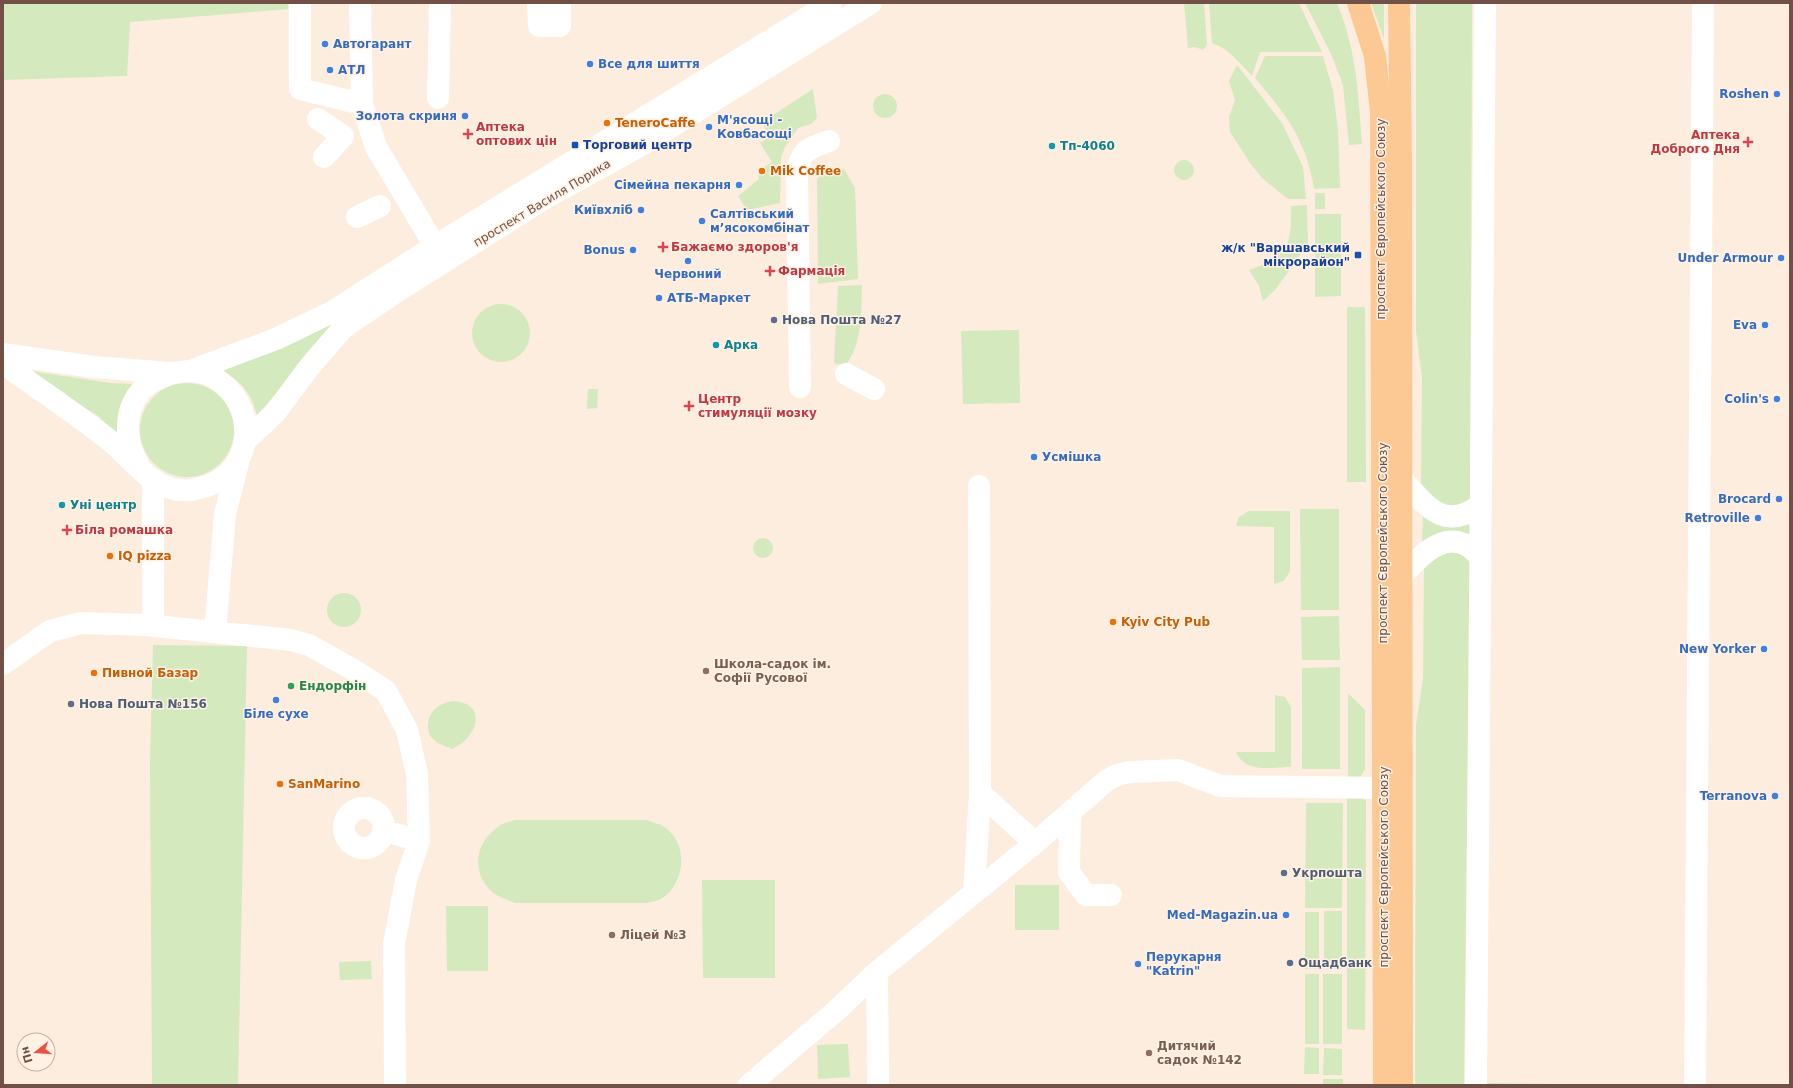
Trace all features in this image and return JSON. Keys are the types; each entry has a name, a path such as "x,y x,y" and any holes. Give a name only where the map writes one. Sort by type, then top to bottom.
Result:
{"main road":[{"name":"проспект Європейського Союзу","path":"1358,3 1375,56 1381,112 1384,1085"},
{"name":"проспект Європейського Союзу","path":"1399,3 1401,164 1402,1085"}],"street":[{"path":"300,3 300,89 362,104"},
{"path":"360,3 362,104 376,147 435,246"},
{"path":"438,98 440,3"},
{"path":"538,3 539,26 560,26 560,3"},
{"name":"проспект Василя Порика","path":"3,363 110,440 147,474 171,489 191,490 210,486 227,475 243,450 275,413 310,366 344,327 547,197 645,143 871,3"},
{"path":"1476,1085 1485,3"},
{"path":"1695,1085 1703,3"},
{"name":"проспект Василя Порика","path":"147,474 130,451 127,432 130,412 138,395 153,381 276,339 332,312 818,7"},
{"path":"318,119 343,136 324,157"},
{"path":"800,387 798,162 805,152 829,141"},
{"path":"357,217 380,206"},
{"name":"проспект Василя Порика","path":"3,354 94,367 210,375 226,386 239,402 246,420 243,450"},
{"path":"846,374 874,389"},
{"path":"215,632 225,514 243,450"},
{"path":"147,474 153,626"},
{"path":"1401,478 1429,509 1438,514 1458,516 1473,511 1481,504"},
{"path":"974,892 980,794 979,486"},
{"path":"1401,578 1411,565 1438,544 1458,541 1472,547 1480,556"},
{"path":"3,664 50,631 81,623 183,626 215,632 291,640 309,645 352,669 386,691 407,730 417,774 419,841 406,880 394,944 395,1085"},
{"path":"749,1085 837,1010 877,972 1035,843 1108,780 1116,775 1129,772 1178,770 1220,786 1384,788"},
{"path":"980,794 1035,843"},
{"path":"1070,813 1069,872 1086,895 1111,895"},
{"path":"383,830 419,841"},
{"path":"877,972 878,1085"}],"green space":[{"path":"3,3 288,3 288,9 130,22 127,76 3,80"},
{"path":"1184,3 1204,3 1207,45 1203,50 1195,47 1188,48"},
{"path":"1209,3 1299,3 1322,52 1260,52 1252,76 1239,61 1224,49 1212,43"},
{"path":"1305,3 1337,3 1344,21 1353,55 1358,89 1362,144 1349,145 1343,85 1331,54"},
{"path":"1371,3 1384,3 1384,39"},
{"path":"1416,3 1472,3 1470,501 1445,509 1421,487 1422,377 1416,331"},
{"path":"1265,56 1323,56 1333,90 1338,130 1340,188 1314,189 1306,156 1300,142 1285,116 1255,78"},
{"path":"1237,65 1282,123 1303,167 1306,199 1288,199 1263,179 1250,163 1230,132 1229,117 1235,100 1229,81"},
{"path":"813,89 817,118 811,124 798,128 785,147 781,157 780,203 747,210 738,196 759,179 758,171 772,162 760,143 771,136 761,123"},
{"path":"885,94 894,97 897,106 894,115 885,118 876,115 873,106 876,97"},
{"path":"1184,160 1191,163 1194,170 1191,177 1184,180 1177,177 1174,170 1177,163"},
{"path":"828,168 844,169 855,188 858,279 818,284 817,179"},
{"path":"1315,193 1325,193 1325,209 1315,209"},
{"path":"1307,205 1308,244 1275,290 1263,301 1259,286 1249,270 1272,260 1279,255 1285,248 1288,240 1291,220 1291,206"},
{"path":"1315,214 1341,214 1341,296 1315,297"},
{"path":"862,285 860,327 855,348 845,366 834,363 838,286"},
{"path":"501,304 512,306 525,317 528,322 530,333 528,344 517,357 512,360 501,362 490,360 477,349 474,344 472,333 474,322 485,309 490,306"},
{"path":"1347,307 1365,307 1366,482 1347,482"},
{"path":"343,318 257,415 249,394 240,383 221,372"},
{"path":"1019,330 1020,403 963,404 961,331"},
{"path":"18,369 110,383 133,384 121,403 116,435 97,415"},
{"path":"187,383 205,386 220,397 231,412 234,430 231,448 220,463 205,474 187,477 169,474 154,463 143,448 140,430 143,412 154,397 169,386"},
{"path":"588,389 598,389 597,408 587,409"},
{"path":"1300,509 1339,509 1339,610 1301,610"},
{"path":"1249,511 1290,511 1290,571 1284,581 1274,584 1274,527 1236,526 1239,517"},
{"path":"1423,515 1469,522 1470,539 1422,546"},
{"path":"763,538 770,541 773,548 770,555 763,558 756,555 753,548 756,541"},
{"path":"1458,550 1470,560 1464,1085 1415,1085 1416,725 1423,678 1424,565 1428,559"},
{"path":"341,593 347,593 351,594 358,600 361,610 360,617 354,624 347,627 341,627 337,626 330,620 327,613 327,607 328,603 334,596"},
{"path":"1339,616 1340,660 1302,660 1301,617"},
{"path":"153,645 247,646 238,1085 152,1085 150,763"},
{"path":"1340,667 1340,769 1302,769 1302,668"},
{"path":"1348,693 1365,710 1365,769 1361,776 1348,780"},
{"path":"1275,695 1285,697 1291,707 1291,767 1259,768 1246,764 1240,759 1236,752 1275,752"},
{"path":"452,701 463,703 471,707 475,713 476,721 468,737 461,744 452,749 431,737 428,730 428,725 430,715 436,708"},
{"path":"1347,794 1361,796 1366,801 1365,1030 1347,1029"},
{"path":"1306,803 1343,803 1342,908 1305,908"},
{"path":"515,820 646,820 661,825 670,832 676,841 680,851 680,873 670,892 661,899 646,903 515,903 504,899 488,888 479,872 478,864 481,847 485,840 502,824"},
{"path":"702,880 775,880 775,978 703,978"},
{"path":"1015,885 1059,885 1059,930 1015,930"},
{"path":"446,906 488,906 488,971 447,971"},
{"path":"1324,911 1342,911 1342,969 1324,969"},
{"path":"1305,912 1319,912 1319,969 1305,969"},
{"path":"371,961 372,979 340,980 339,962"},
{"path":"1305,974 1319,974 1319,1044 1305,1044"},
{"path":"1323,974 1342,974 1342,1044 1323,1044"},
{"path":"848,1044 850,1077 818,1079 817,1045"},
{"path":"1305,1047 1319,1048 1319,1074 1304,1074"},
{"path":"1324,1048 1342,1049 1342,1075 1323,1075"},
{"path":"1323,1079 1343,1079 1343,1085 1323,1085"},
{"path":"1481,1083 1636,1085 1481,1085"}],"place":[{"name":"Автогарант","path":"325,44"},
{"name":"Все для шиття","path":"590,64"},
{"name":"АТЛ","path":"330,70"},
{"name":"Roshen","path":"1777,94"},
{"name":"Золота скриня","path":"465,116"},
{"name":"TeneroCaffe","path":"607,123"},
{"name":"М'ясощі - Ковбасощі","path":"709,127"},
{"name":"Аптека оптових цін","path":"468,134"},
{"name":"Аптека Доброго Дня","path":"1748,142"},
{"name":"Торговий центр","path":"575,145"},
{"name":"Тп-4060","path":"1052,146"},
{"name":"Mik Coffee","path":"762,171"},
{"name":"Сімейна пекарня","path":"739,185"},
{"name":"Київхліб","path":"641,210"},
{"name":"Салтівський м’ясокомбінат","path":"702,221"},
{"name":"Бажаємо здоров'я","path":"663,247"},
{"name":"Bonus","path":"633,250"},
{"name":"ж/к \"Варшавський мікрорайон\"","path":"1358,255"},
{"name":"Under Armour","path":"1781,258"},
{"name":"Червоний","path":"688,261"},
{"name":"Фармація","path":"770,271"},
{"name":"АТБ-Маркет","path":"659,298"},
{"name":"Нова Пошта №27","path":"774,320"},
{"name":"Eva","path":"1765,325"},
{"name":"Арка","path":"716,345"},
{"name":"Colin's","path":"1777,399"},
{"name":"Центр стимуляції мозку","path":"689,406"},
{"name":"Усмішка","path":"1034,457"},
{"name":"Brocard","path":"1779,499"},
{"name":"Уні центр","path":"62,505"},
{"name":"Retroville","path":"1758,518"},
{"name":"Біла ромашка","path":"67,530"},
{"name":"IQ pizza","path":"110,556"},
{"name":"Kyiv City Pub","path":"1113,622"},
{"name":"New Yorker","path":"1764,649"},
{"name":"Школа-садок ім. Софії Русової","path":"706,671"},
{"name":"Пивной Базар","path":"94,673"},
{"name":"Ендорфін","path":"291,686"},
{"name":"Біле сухе","path":"276,700"},
{"name":"Нова Пошта №156","path":"71,704"},
{"name":"SanMarino","path":"280,784"},
{"name":"Terranova","path":"1775,796"},
{"name":"Укрпошта","path":"1284,873"},
{"name":"Med-Magazin.ua","path":"1286,915"},
{"name":"Ліцей №3","path":"612,935"},
{"name":"Ощадбанк","path":"1290,963"},
{"name":"Перукарня \"Katrin\"","path":"1138,964"},
{"name":"Дитячий садок №142","path":"1149,1053"}]}
